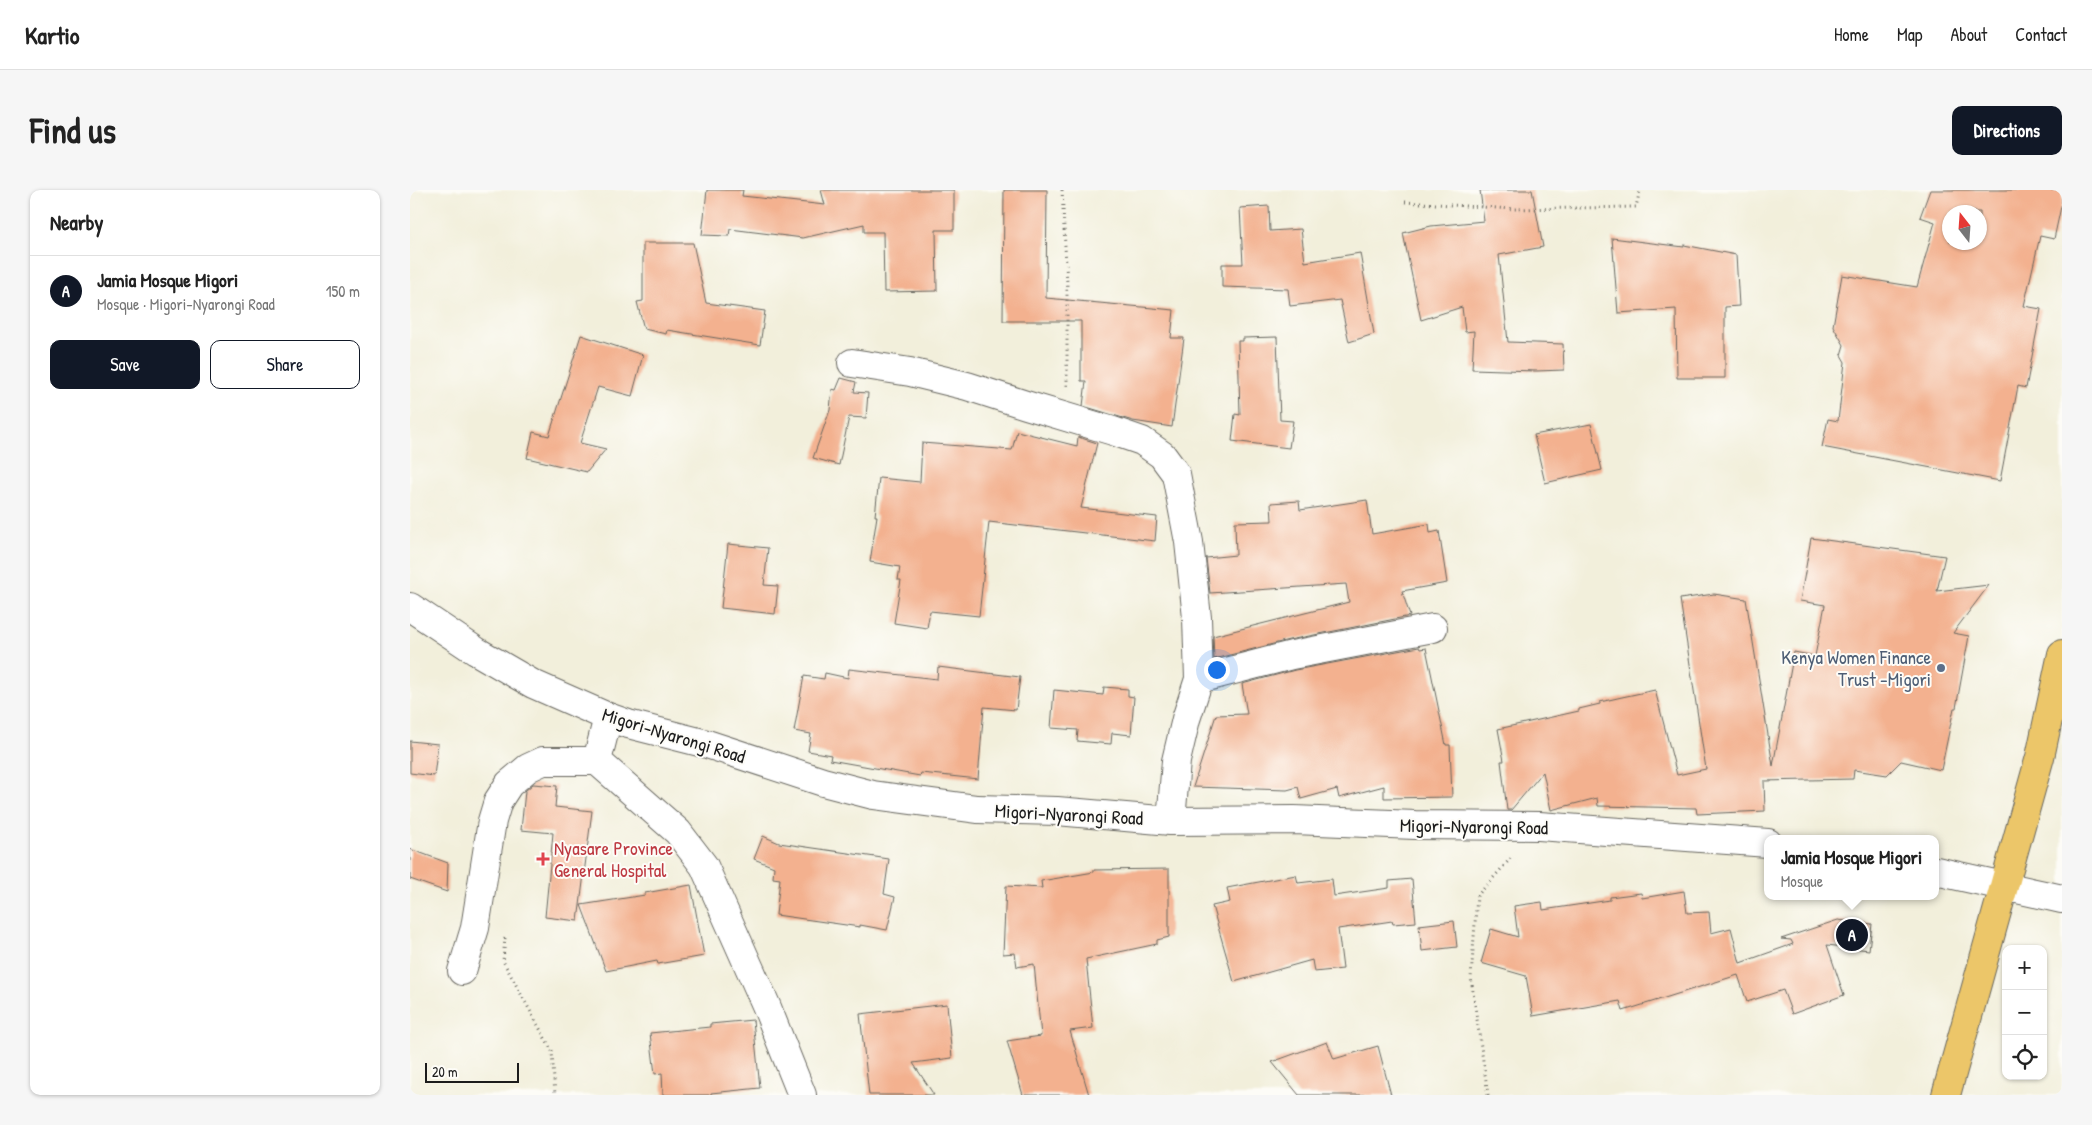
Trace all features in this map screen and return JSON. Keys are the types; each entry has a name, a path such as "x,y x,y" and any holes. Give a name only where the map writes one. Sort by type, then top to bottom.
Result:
{"highway":[{"path":"1946,1095 2040,757 2062,654"}],"street":[{"path":"852,363 910,372 967,386 1142,441 1162,455 1176,474 1183,504 1190,551 1200,679 1186,720 1176,761 1171,820"},
{"name":"Migori-Nyarongi Road","path":"410,607 476,651 533,684 608,717 707,744 823,782 873,795 977,809 1057,810 1171,820 1294,820 1415,825 1539,826 1764,843"},
{"path":"1200,679 1292,655 1433,628"},
{"path":"597,761 608,717"},
{"path":"462,971 475,928 489,840 498,801 509,784 528,768 542,760 597,761 678,832 704,866 766,1005 802,1095"},
{"path":"1939,872 2062,899"}],"path":[{"path":"1062,190 1068,283 1067,418"},
{"path":"1405,202 1513,209 1636,207 1640,190"},
{"path":"1488,1095 1471,978 1476,896 1539,826"},
{"path":"505,933 503,961 552,1051 554,1095"}],"building":[{"path":"707,190 743,190 742,196 825,205 821,190 954,190 954,230 936,230 937,291 884,292 883,232 864,232 864,224 803,238 730,229 729,236 702,235"},
{"path":"1004,190 1047,190 1046,298 1174,310 1171,338 1184,338 1172,427 1133,421 1083,406 1086,381 1081,381 1081,321 1003,321"},
{"path":"1480,190 1532,190 1543,247 1499,255 1508,342 1563,344 1564,370 1472,369 1474,331 1465,332 1462,307 1421,320 1403,233 1431,226 1484,221"},
{"path":"1930,190 2062,190 2062,202 2054,239 2040,236 2024,306 2041,309 2026,388 2018,386 2000,481 1822,447 1828,419 1838,421 1845,362 1841,355 1844,345 1833,326 1842,275 1917,287 1935,222 1920,217"},
{"path":"1269,206 1270,231 1301,229 1305,262 1360,253 1374,334 1349,342 1340,300 1290,306 1288,289 1222,287 1222,264 1243,264 1240,208"},
{"path":"1612,238 1684,247 1684,245 1736,255 1739,306 1725,307 1725,378 1677,378 1676,309 1618,313"},
{"path":"643,243 693,243 706,303 765,311 760,345 667,330 666,334 644,329 637,302 643,301"},
{"path":"581,335 643,355 632,396 598,387 580,443 606,449 587,472 527,458 533,432 549,436"},
{"path":"1277,337 1280,420 1293,421 1289,448 1232,441 1235,414 1240,415 1238,341 1243,341 1243,338"},
{"path":"841,378 856,382 854,392 868,393 866,418 849,417 839,465 813,458 830,410 832,389 836,390"},
{"path":"1591,424 1602,470 1545,483 1534,435"},
{"path":"1017,431 1077,446 1078,437 1097,443 1081,508 1157,517 1155,541 989,522 979,616 930,611 927,628 894,623 901,580 898,580 900,567 870,562 877,516 875,516 879,478 920,482 922,443 1012,450"},
{"path":"1367,500 1372,534 1429,524 1430,533 1439,531 1447,583 1402,591 1410,616 1289,640 1214,659 1213,636 1349,602 1346,584 1210,593 1206,558 1236,555 1235,522 1272,521 1271,503 1299,501 1300,510"},
{"path":"1811,538 1945,556 1937,591 1989,585 1953,633 1969,636 1956,708 1954,708 1941,770 1901,761 1887,775 1854,770 1853,779 1764,781 1765,811 1697,814 1696,808 1598,806 1597,798 1551,810 1543,772 1511,810 1507,810 1501,761 1504,761 1498,729 1579,711 1579,709 1600,704 1600,702 1655,690 1677,775 1706,769 1680,599 1714,594 1746,599 1773,766 1794,652 1815,656 1825,605 1800,601"},
{"path":"728,544 768,548 764,585 778,586 775,614 721,608"},
{"path":"1419,647 1420,649 1426,648 1446,745 1450,745 1452,797 1384,798 1384,786 1339,798 1337,789 1301,799 1298,787 1287,790 1193,787 1216,715 1247,714 1242,684 1295,670"},
{"path":"938,667 1020,677 1016,710 984,707 978,779 921,773 920,776 830,760 831,755 808,751 811,734 794,731 804,676 824,679 825,673 848,678 849,669 937,679"},
{"path":"1104,687 1128,689 1128,696 1134,697 1131,735 1112,733 1111,744 1077,741 1078,730 1051,728 1054,690 1103,695"},
{"path":"410,741 438,744 434,776 410,773"},
{"path":"533,784 557,786 555,807 592,811 578,921 545,917 553,833 521,830 525,791"},
{"path":"763,836 779,843 889,859 884,894 895,897 887,930 776,915 780,879 773,878 774,867 754,859"},
{"path":"410,849 448,863 447,892 410,879"},
{"path":"1169,869 1169,937 1157,940 1157,944 1086,959 1093,1028 1070,1031 1089,1095 1023,1095 1007,1041 1041,1036 1034,964 1017,967 1015,953 1003,954 1006,886 1042,888 1041,881 1094,872 1094,870"},
{"path":"1296,875 1298,883 1332,879 1334,896 1389,888 1389,881 1412,879 1416,922 1393,924 1392,921 1338,929 1343,969 1314,972 1312,960 1234,982 1212,906 1230,902 1227,888"},
{"path":"691,885 704,956 658,964 657,961 606,971 581,905 645,895 645,893"},
{"path":"1684,891 1687,913 1709,912 1711,933 1731,928 1740,963 1793,944 1791,940 1781,939 1838,920 1872,924 1869,950 1827,945 1844,995 1792,1014 1783,990 1747,1002 1738,975 1623,1011 1620,1001 1533,1016 1526,976 1481,963 1491,929 1518,937 1514,906 1542,902 1543,910 1610,900 1610,897 1641,893 1642,898"},
{"path":"1454,921 1457,947 1422,951 1419,925"},
{"path":"947,1004 952,1058 913,1063 934,1095 869,1095 860,1014"},
{"path":"753,1020 760,1088 711,1093 711,1095 663,1095 662,1073 655,1074 650,1033 710,1027 710,1024"},
{"path":"1327,1042 1334,1059 1378,1046 1391,1095 1299,1095 1272,1062"}],"place":[{"name":"Kenya Women Finance Trust -Migori","path":"1941,668"},
{"name":"Nyasare Province General Hospital","path":"543,859"},
{"name":"Jamia Mosque Migori","path":"1852,935"}]}
